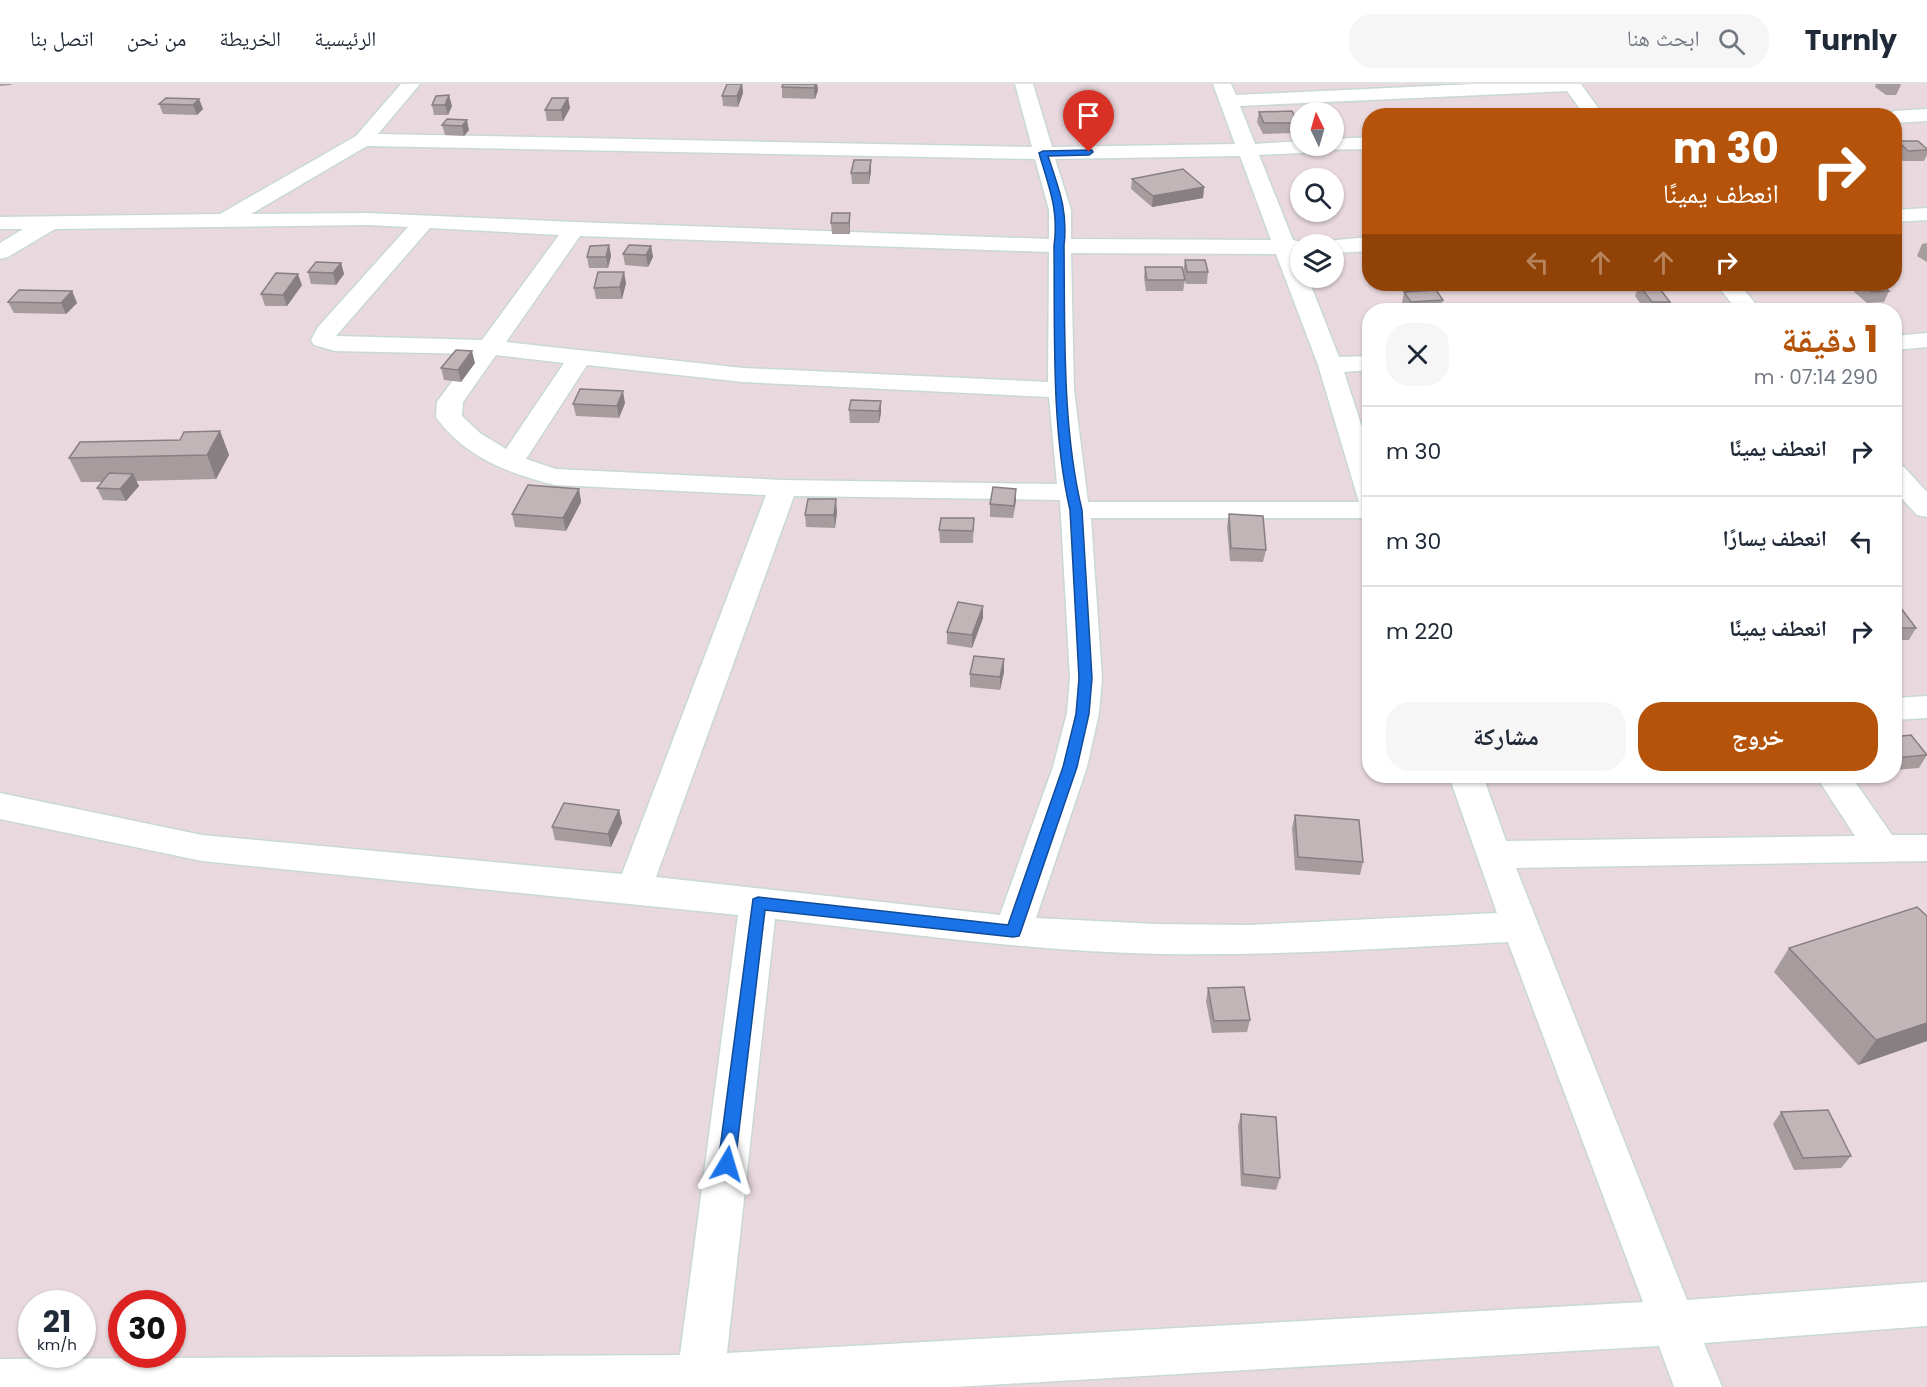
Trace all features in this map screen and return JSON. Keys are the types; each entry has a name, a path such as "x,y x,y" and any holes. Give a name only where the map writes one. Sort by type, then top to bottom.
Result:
{"street":[{"path":"224,220 363,140 411,84"},
{"path":"1013,931 1070,767 1083,714 1086,678 1074,501 1061,390 1059,246 1062,224 1024,84"},
{"path":"1290,241 1248,150 1226,92 1571,85 1589,108"},
{"path":"1902,117 1927,116"},
{"path":"363,140 1043,153 1290,148"},
{"path":"1344,144 1362,143"},
{"path":"1902,216 1927,214"},
{"path":"0,223 328,218 1059,246 1290,247"},
{"path":"424,221 326,332 323,340 335,344 489,347 743,375 1061,390"},
{"path":"0,252 50,223"},
{"path":"574,229 450,402 449,417 459,429 510,463 531,472 555,477 783,488 1074,501 1362,510"},
{"path":"1344,245 1362,244"},
{"path":"1306,288 1362,471"},
{"path":"1733,291 1743,303"},
{"path":"1902,342 1927,340"},
{"path":"510,463 579,358"},
{"path":"1330,365 1362,363"},
{"path":"1902,483 1916,500"},
{"path":"634,889 783,488"},
{"path":"1902,709 1927,707"},
{"path":"1468,783 1493,855 1698,1387"},
{"path":"1838,783 1882,849"},
{"path":"0,806 202,848 634,889 1013,931 1156,939 1249,940 1521,927"},
{"path":"1493,855 1927,848"},
{"path":"700,1383 758,903"},
{"path":"0,1383 700,1383 1673,1323 1927,1304"}],"building":[{"path":"727,84 742,84 737,96 722,96"},
{"path":"783,84 816,84 814,88 782,87"},
{"path":"449,95 445,105 432,105 436,96"},
{"path":"166,98 199,99 193,105 159,104"},
{"path":"552,98 568,98 561,110 545,110"},
{"path":"1290,111 1290,123 1264,123 1259,112"},
{"path":"447,119 467,120 462,126 442,125"},
{"path":"1902,141 1918,141 1927,149 1927,150 1908,151 1902,145"},
{"path":"854,160 871,160 869,173 851,173"},
{"path":"1183,169 1204,187 1153,196 1132,179"},
{"path":"832,213 850,213 849,223 831,223"},
{"path":"609,245 606,257 587,257 590,246"},
{"path":"629,245 651,246 646,255 623,254"},
{"path":"1185,260 1205,260 1208,272 1187,272"},
{"path":"316,262 341,263 333,273 308,272"},
{"path":"1145,267 1182,267 1185,280 1147,280"},
{"path":"598,272 624,272 620,287 594,288"},
{"path":"276,273 298,274 283,295 261,294"},
{"path":"19,290 72,291 61,303 8,302"},
{"path":"1437,291 1443,300 1411,302 1404,292"},
{"path":"1644,291 1661,291 1670,302 1652,302"},
{"path":"456,350 472,351 458,370 441,368"},
{"path":"580,389 623,391 617,406 573,404"},
{"path":"851,400 881,401 879,411 849,410"},
{"path":"220,431 207,455 69,458 80,442 180,440 184,432"},
{"path":"109,473 133,474 120,489 97,488"},
{"path":"528,485 579,489 563,518 512,514"},
{"path":"993,487 1016,489 1014,506 990,504"},
{"path":"808,499 836,499 834,515 805,515"},
{"path":"1229,514 1263,516 1266,550 1231,548"},
{"path":"941,518 974,518 973,531 939,530"},
{"path":"958,602 983,606 972,635 947,632"},
{"path":"1902,610 1916,628 1902,628"},
{"path":"974,656 1004,659 1000,677 970,674"},
{"path":"1911,735 1927,755 1902,757 1902,736"},
{"path":"564,803 619,810 608,834 552,827"},
{"path":"1295,815 1359,820 1363,862 1298,857"},
{"path":"1917,907 1927,916 1927,1023 1876,1040 1789,948"},
{"path":"1244,987 1250,1020 1214,1021 1208,988"},
{"path":"1828,1110 1851,1156 1803,1158 1781,1112"},
{"path":"1241,1114 1276,1117 1280,1178 1243,1174"}],"route":[{"path":"727,1164 758,903 1013,931 1070,767 1083,714 1086,678 1076,510 1061,390 1059,246 1062,224 1043,153 1089,152"}]}
